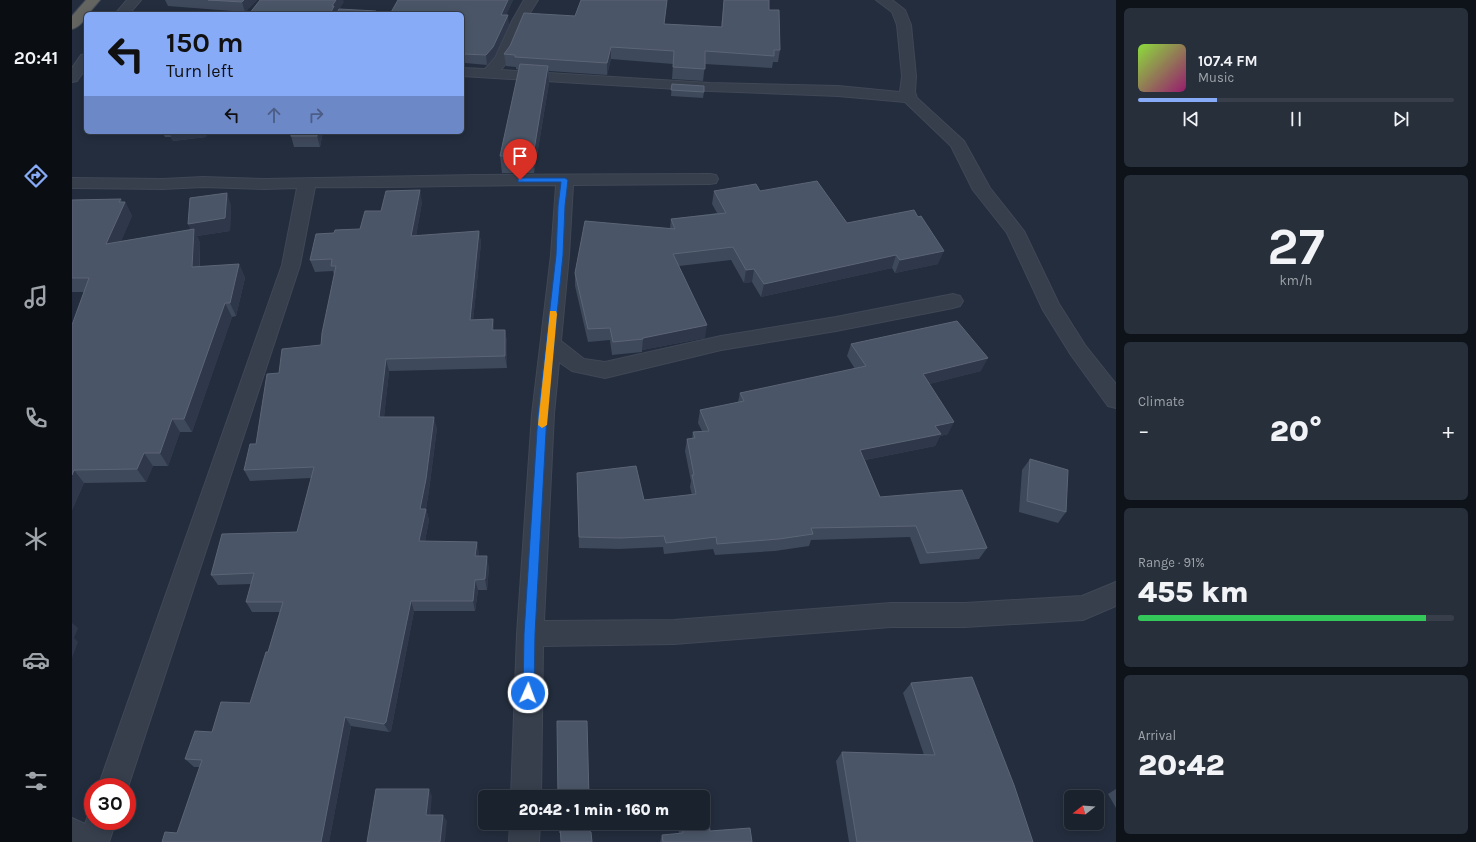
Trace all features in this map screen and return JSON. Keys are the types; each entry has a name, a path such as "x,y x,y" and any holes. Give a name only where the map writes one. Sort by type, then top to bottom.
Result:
{"highway":[{"path":"72,26 93,0"}],"street":[{"path":"124,12 134,0"},
{"path":"488,74 498,66 507,52 515,28 531,0"},
{"path":"883,0 898,10 904,25 909,70 907,92 910,98 958,144 982,190 1015,231 1050,305 1078,350 1102,384 1116,400"},
{"path":"72,78 84,61"},
{"path":"464,72 710,87 831,90 910,98"},
{"path":"72,183 163,184 203,182 265,184 475,180 710,179"},
{"path":"526,790 530,634 543,414 560,255 562,206 565,180"},
{"path":"116,778 291,265 307,182"},
{"path":"550,342 562,354 579,366 605,370 721,343 836,324 953,301"},
{"path":"530,634 674,632 891,615 965,615 1083,608 1116,594"},
{"path":"94,842 98,830"},
{"path":"524,842 525,830"},
{"path":"72,833 81,842"}],"building":[{"path":"208,0 244,0 242,2"},
{"path":"260,0 336,0 332,6 334,6 331,12 251,12"},
{"path":"398,0 508,0 501,15 508,15 493,47 486,55 464,54 464,12 391,12"},
{"path":"581,0 667,0 664,24 722,27 724,0 769,0 769,10 779,10 780,50 774,50 774,56 705,51 705,69 673,67 674,51 611,47 607,63 515,57 515,55 504,54 510,46 524,13 575,16"},
{"path":"339,9 376,11 375,12 337,12"},
{"path":"520,64 548,66 533,156 500,156"},
{"path":"672,84 704,86 704,92 671,90"},
{"path":"291,134 317,134 317,136 291,136"},
{"path":"817,181 847,223 914,210 918,217 921,216 944,251 900,260 896,255 764,284 754,269 746,270 733,247 673,254 707,325 643,339 613,342 610,328 588,329 575,273 585,221 675,229 671,219 726,213 714,191 756,184 760,191"},
{"path":"420,190 411,236 479,231 470,320 493,319 492,330 505,330 505,356 386,359 379,417 434,417 426,479 420,509 426,509 419,541 477,542 475,556 487,556 485,579 475,580 473,601 411,601 386,722 384,724 345,717 321,842 162,842 165,832 177,833 202,760 185,759 195,731 212,732 221,702 250,703 266,652 268,652 283,602 246,602 254,573 211,575 222,534 297,532 314,467 244,470 250,444 256,444 267,374 279,373 282,349 321,345 322,333 336,266 331,266 332,259 310,260 316,234 334,233 335,230 360,229 365,211 381,211 386,191"},
{"path":"227,193 225,218 188,224 190,198"},
{"path":"121,199 119,202 125,202 106,244 194,229 192,267 239,264 230,303 225,303 184,419 172,419 160,453 144,453 137,469 74,470 72,475 72,325 89,278 72,278 72,200"},
{"path":"957,321 988,358 923,374 954,422 935,426 941,434 860,450 880,497 962,490 987,548 927,553 916,526 811,528 813,534 779,539 717,544 716,537 666,543 664,536 620,538 579,537 577,473 636,466 644,500 696,494 687,439 695,438 693,432 709,431 700,410 744,401 740,393 866,366 851,344"},
{"path":"1030,459 1068,470 1066,512 1027,501"},
{"path":"972,677 1014,785 1033,842 857,842 842,752 935,755 911,683"},
{"path":"557,721 587,721 589,790 558,790"},
{"path":"376,789 429,789 426,815 443,815 440,842 367,842"},
{"path":"750,828 752,842 663,842 662,835 683,833 682,830 710,831"},
{"path":"560,830 590,830 591,832 592,842 561,842"}],"slow traffic":[{"path":"542,425 553,314"}],"route":[{"path":"520,180 565,180 562,206 560,255 543,414 528,693"}]}
